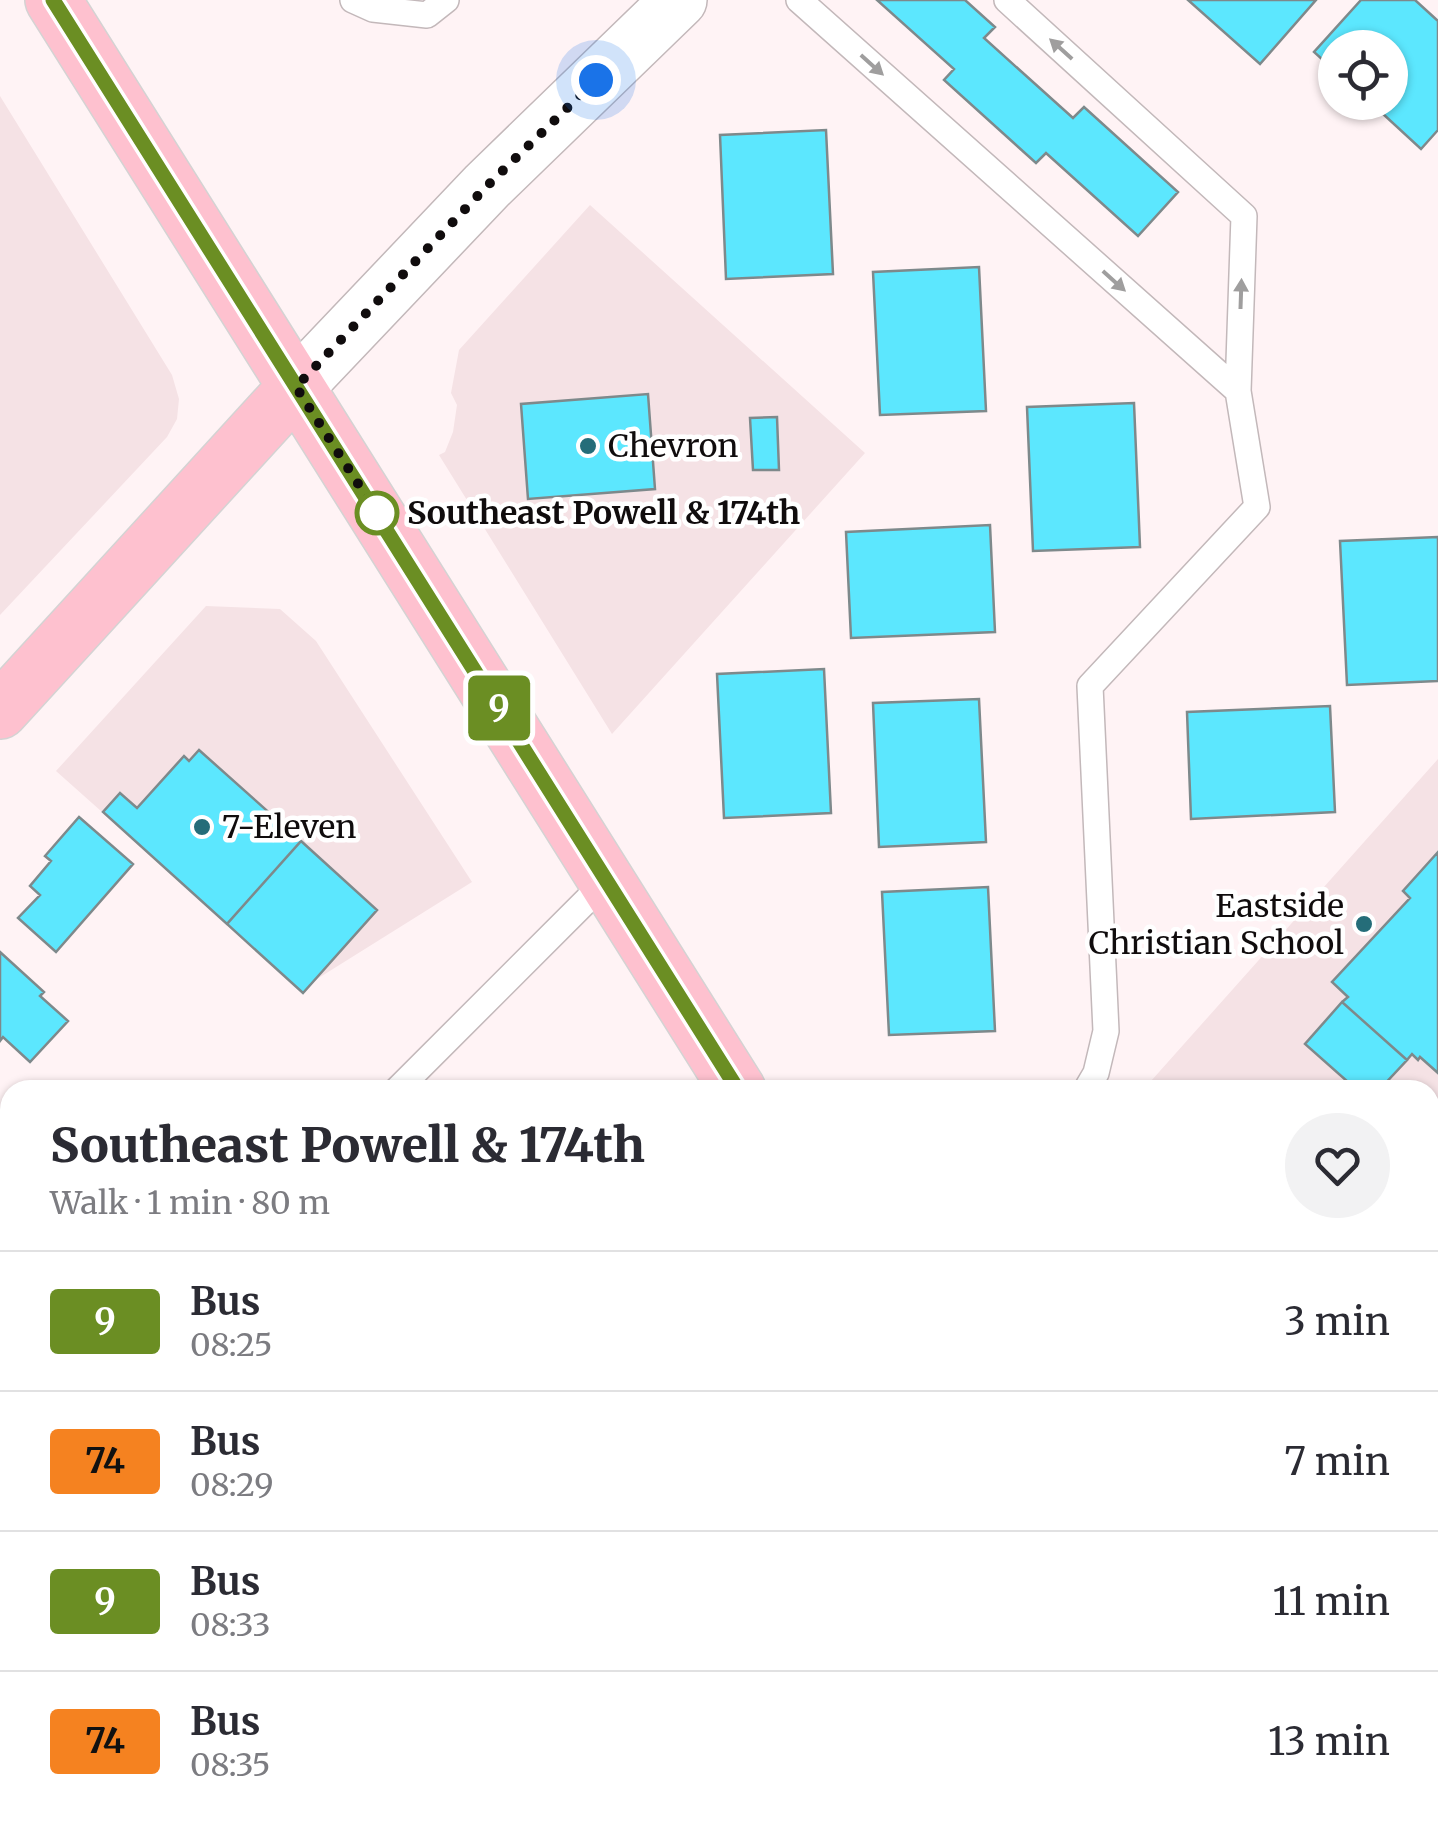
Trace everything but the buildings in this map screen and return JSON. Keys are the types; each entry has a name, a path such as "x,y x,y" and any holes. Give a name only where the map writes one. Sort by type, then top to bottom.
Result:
{"main road":[{"path":"54,0 732,1080"},
{"path":"0,711 296,387"}],"street":[{"path":"296,387 487,186 679,0"}],"lane":[{"path":"353,0 373,9 428,15 446,0"},
{"path":"799,0 1238,391"},
{"path":"1007,0 1244,216 1238,391 1257,507 1090,686 1106,1031 1092,1080"},
{"path":"407,1080 605,882"}],"shaded area":[{"path":"0,96 172,375 179,399 177,419 167,437 0,615"},
{"path":"590,205 865,453 612,734 439,455 445,452 453,432 457,405 451,393 459,350"},
{"path":"206,606 280,609 316,641 472,882 301,989 56,771"},
{"name":"Eastside Christian School","path":"1438,759 1438,1080 1152,1080"}],"bus line":[{"name":"9","path":"53,0 732,1080"}],"place":[{"name":"Chevron","path":"588,446"},
{"name":"Southeast Powell & 174th","path":"377,513"},
{"name":"7-Eleven","path":"202,827"},
{"name":"Eastside Christian School","path":"1364,924"}],"route":[{"path":"377,513 382,521 296,387 487,186 596,80"}]}
